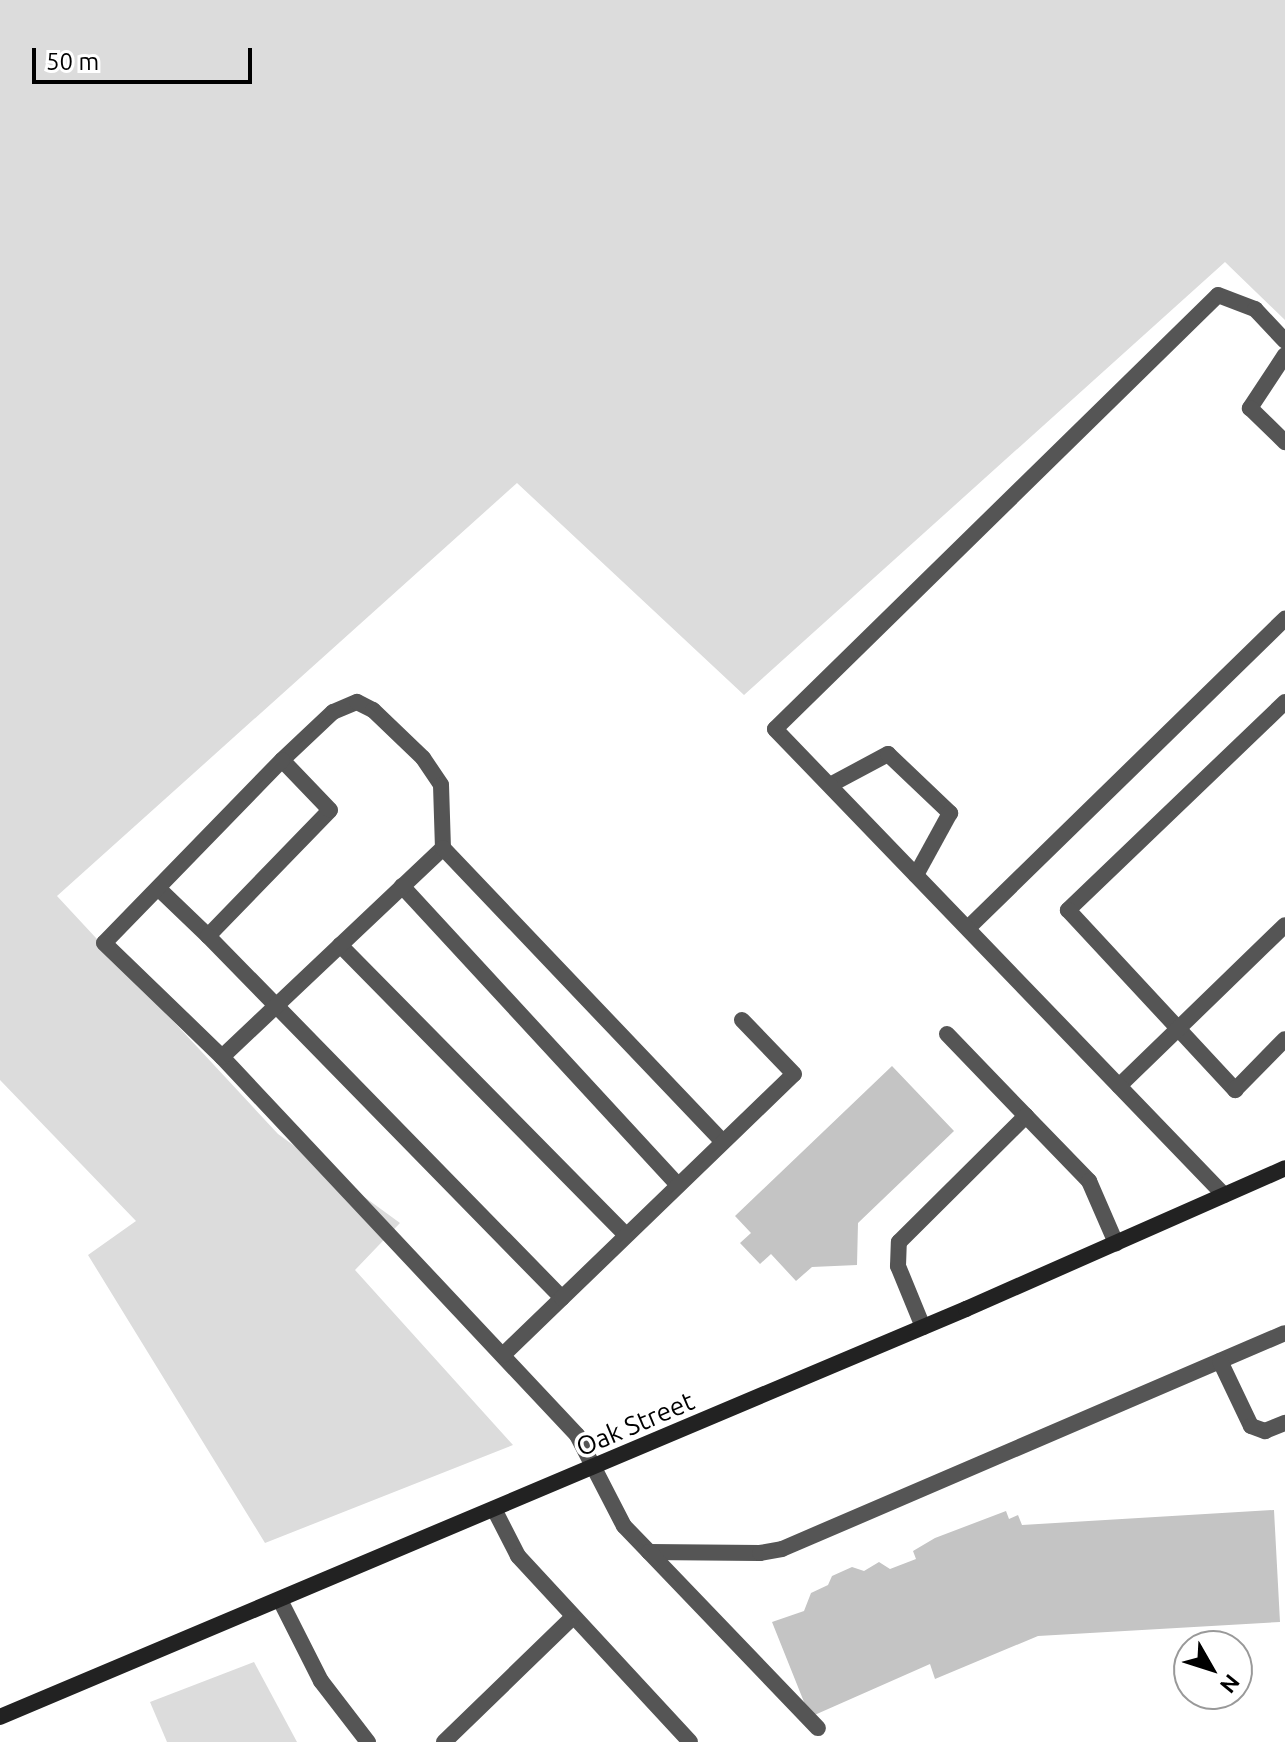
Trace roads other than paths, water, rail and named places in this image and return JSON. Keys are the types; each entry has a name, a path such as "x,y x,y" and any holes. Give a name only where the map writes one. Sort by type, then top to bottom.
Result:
{"street":[{"name":"Oak Street","path":"0,1717 923,1327 1285,1168"}],"lane":[{"path":"1224,1195 775,729 1218,295 1255,309 1285,341"},
{"path":"1285,355 1250,408 1285,442"},
{"path":"968,928 1285,619"},
{"path":"723,1142 443,848 441,785 423,758 373,710 357,702 333,712 282,760 104,943 222,1057 577,1435 624,1526 818,1728"},
{"path":"1285,702 1068,910 1235,1090 1285,1039"},
{"path":"830,785 888,754 950,813 916,875"},
{"path":"208,936 330,810 282,760"},
{"path":"222,1057 443,848"},
{"path":"402,886 678,1185"},
{"path":"158,888 562,1298"},
{"path":"1119,1086 1285,925"},
{"path":"340,945 626,1235"},
{"path":"503,1355 794,1074 742,1020"},
{"path":"947,1034 1089,1181 1116,1243"},
{"path":"923,1327 898,1266 899,1242 1026,1116"},
{"path":"649,1552 760,1553 782,1549 1285,1333"},
{"path":"1220,1361 1251,1426 1265,1431 1285,1423"},
{"path":"494,1509 518,1556 571,1619 690,1742"},
{"path":"280,1600 321,1681 368,1742"},
{"path":"444,1742 571,1619"}]}
